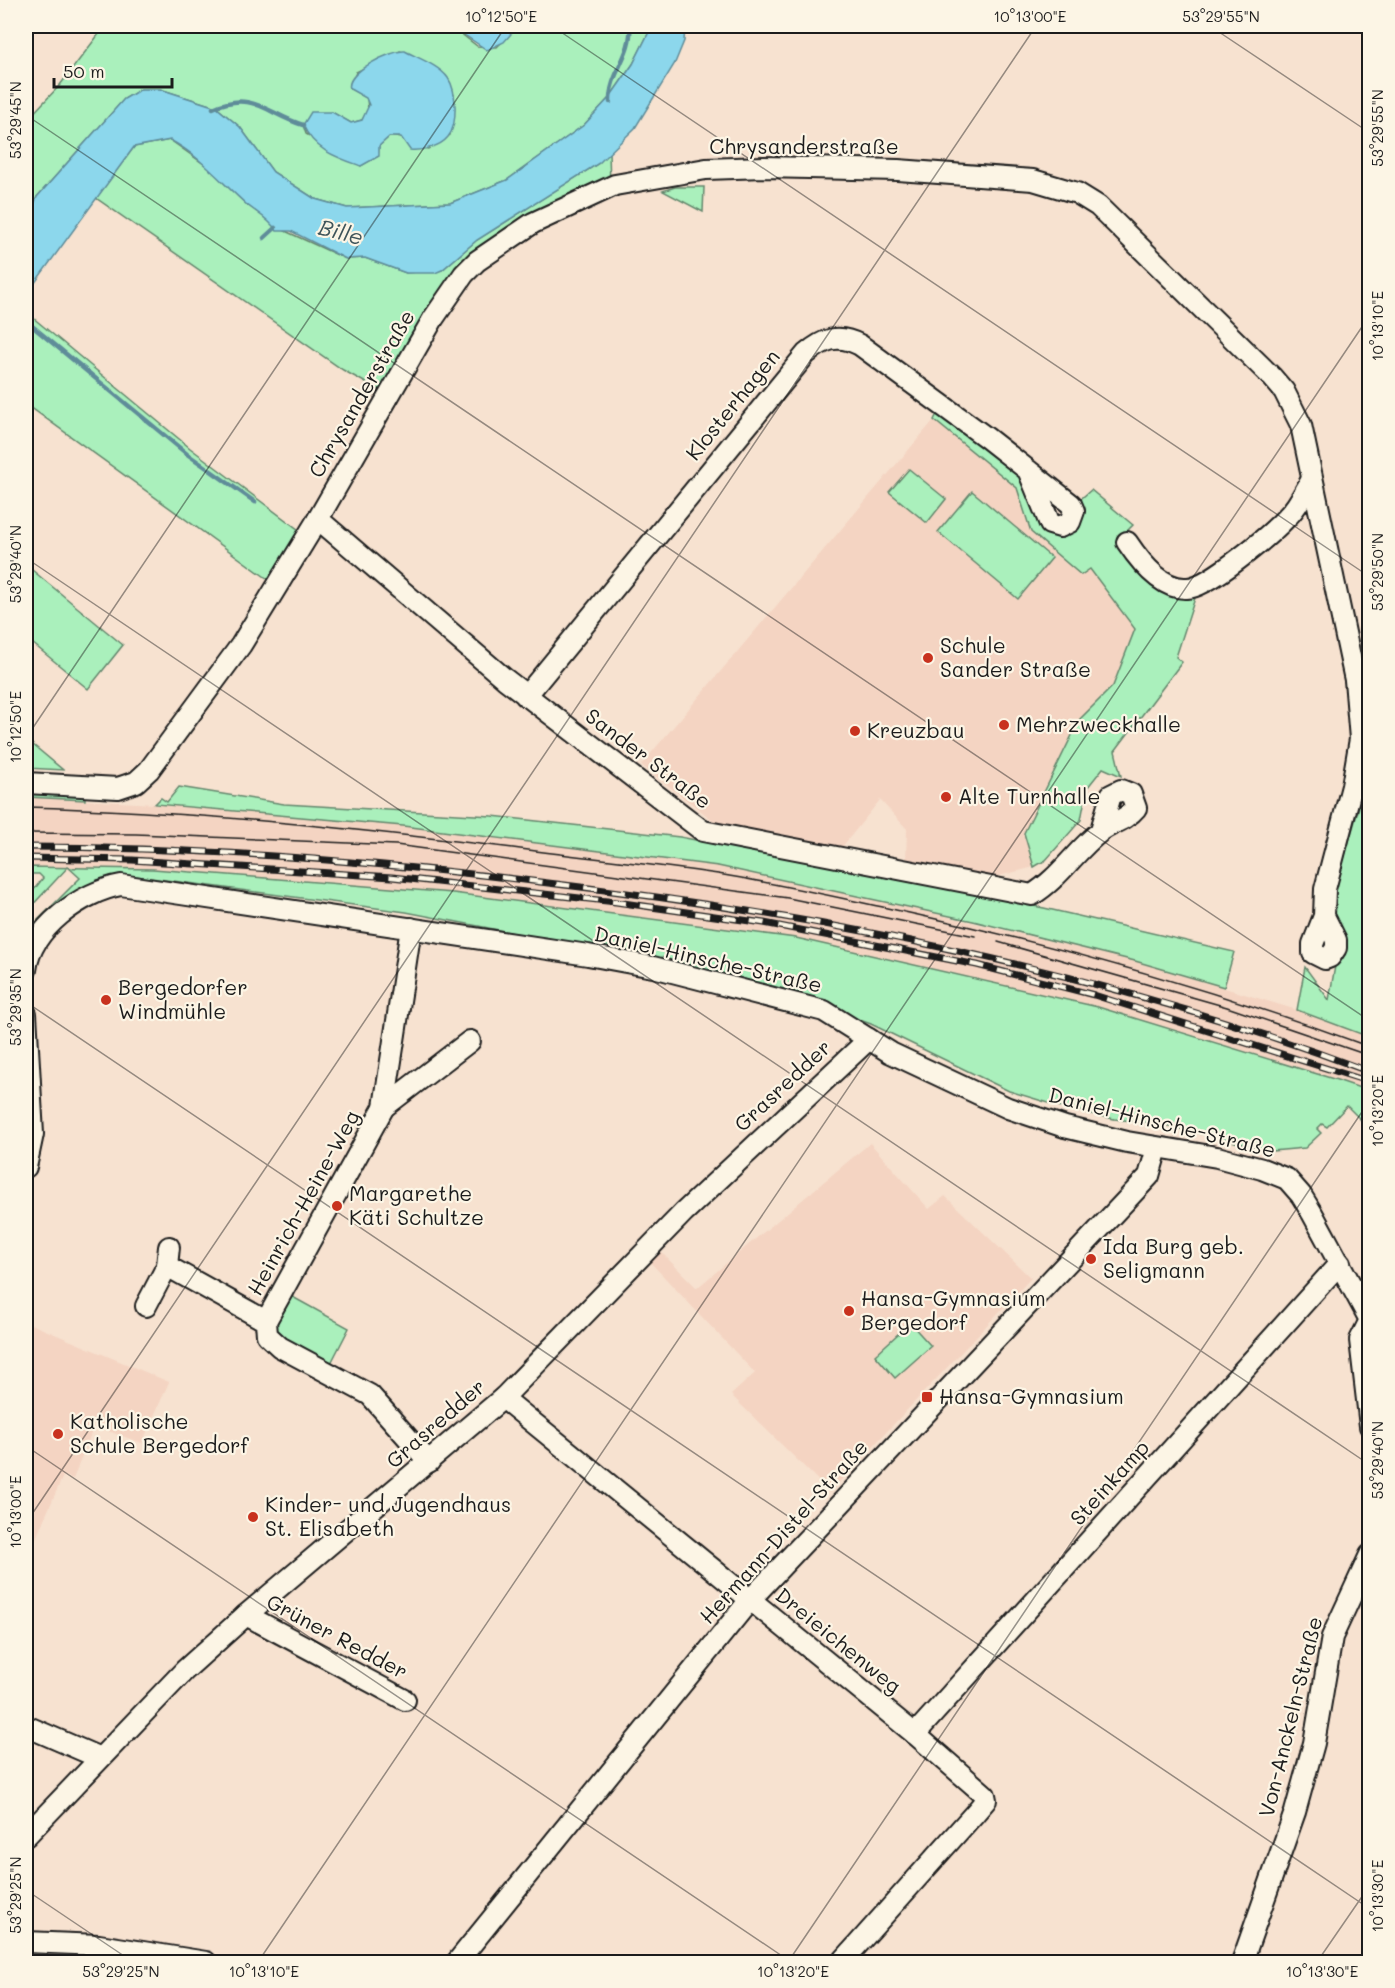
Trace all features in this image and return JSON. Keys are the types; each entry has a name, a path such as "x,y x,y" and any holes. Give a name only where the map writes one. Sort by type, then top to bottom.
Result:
{"street":[{"name":"Chrysanderstraße","path":"26,783 118,788 130,785 149,770 241,645 318,519 433,319 464,274 477,261 533,223 615,184 706,169 752,167 898,170 1034,180 1058,186 1087,199 1240,343 1284,391 1300,424 1354,680 1359,739 1352,786 1324,889 1324,916"},
{"name":"Klosterhagen","path":"526,696 806,354 821,342 841,338 860,345 1028,470"},
{"path":"1127,542 1138,559 1154,574 1175,587 1196,587 1216,576 1289,516 1312,479"},
{"name":"Sander Straße","path":"318,519 526,696 703,831 1032,895 1051,883 1101,830"},
{"name":"Daniel-Hinsche-Straße","path":"26,970 29,954 36,943 75,904 106,888 139,886 653,968 824,1011 891,1053 1008,1108 1065,1127 1157,1148 1216,1157 1262,1169 1287,1179 1301,1195 1370,1320"},
{"name":"Heinrich-Heine-Weg","path":"411,928 384,1107 266,1321 267,1335 280,1347 370,1395 429,1462"},
{"path":"26,1014 33,1134 26,1167"},
{"name":"Grasredder","path":"26,1836 185,1670 246,1615 503,1398 684,1212 868,1039"},
{"name":"Heinrich-Heine-Weg","path":"384,1107 470,1041"},
{"name":"Hermann-Distel-Straße","path":"457,1962 749,1601 1149,1176 1157,1148"},
{"name":"Heinrich-Heine-Weg","path":"146,1306 168,1256 266,1321"},
{"name":"Steinkamp","path":"915,1734 1340,1263"},
{"path":"1370,1320 1360,1340 1370,1426"},
{"name":"Dreieichenweg","path":"503,1398 983,1792 986,1800 842,1962"},
{"name":"Von-Anckeln-Straße","path":"1242,1962 1295,1812 1314,1743 1332,1637 1370,1555"},
{"name":"Grüner Redder","path":"246,1615 405,1701"},
{"path":"26,1726 100,1758"},
{"path":"26,1942 99,1945 206,1962"}],"shaded area":[{"name":"Schule Sander Straße","path":"934,420 1017,488 1031,532 1080,575 1090,569 1135,629 1113,686 1080,719 1024,833 1034,867 995,877 906,861 907,829 880,800 838,852 723,828 641,765"},
{"path":"26,797 155,804 403,826 718,866 838,891 1135,961 1297,1010 1369,1037 1369,1091 1098,1007 796,938 453,893 153,869 26,867"},
{"name":"Hansa-Gymnasium Bergedorf","path":"870,1143 929,1209 945,1196 1031,1278 830,1492 731,1395 755,1373 650,1262 661,1252 697,1288"},
{"name":"Katholische Schule Bergedorf","path":"26,1322 169,1382 142,1443 94,1426 73,1479 63,1476 29,1554 26,1552"}],"green space":[{"path":"105,26 451,26 477,46 497,47 518,26 652,26 633,64 610,97 584,125 507,180 450,203 347,208 315,199 273,172 240,127 216,107 160,89 141,89 124,99 37,197 26,225 26,121 60,85","holes":["400,51 439,70 454,95 450,135 428,149 403,139 389,137 379,146 378,156 361,166 306,134 303,125 332,112 351,123 362,120 368,111 367,98 350,89 356,72"]},
{"path":"170,140 215,172 246,204 283,230 346,259 365,258 406,273 442,270 477,240 599,163 609,151 610,187 477,261 389,396 343,370 96,198 134,147"},
{"path":"675,187 704,187 703,212 663,191"},
{"path":"26,312 190,448 299,530 268,579 26,404"},
{"path":"937,414 1022,477 1046,529 1091,490 1133,525 1118,540 1184,597 1195,598 1176,657 1182,662 1115,751 1121,776 1103,768 1087,788 1081,820 1046,860 1034,867 1024,833 1080,719 1113,686 1135,629 1090,569 1081,575 1031,532 1017,488 934,420"},
{"path":"909,469 946,499 927,523 889,492"},
{"path":"972,491 1052,558 1018,599 938,532"},
{"path":"26,565 123,645 88,689 26,638"},
{"path":"26,739 63,770 26,768"},
{"path":"1366,783 1369,783 1369,1037 1297,1010 1305,967 1329,1000 1335,966 1343,955 1347,940 1334,911 1334,893"},
{"path":"179,787 284,804 492,816 680,837 1044,908 1234,952 1224,987 1135,961 973,921 718,866 403,826 155,804 161,798 167,802"},
{"path":"26,790 85,793 85,800 26,797"},
{"path":"26,867 67,868 26,912 26,900 43,878 39,874 26,874"},
{"path":"69,868 153,869 453,893 796,938 1098,1007 1337,1080 1369,1091 1369,1128 1347,1106 1327,1127 1322,1124 1317,1129 1321,1133 1305,1148 1272,1151 1161,1124 1114,1119 1062,1107 1009,1091 871,1024 736,976 406,912 136,876 98,880 68,898 30,934 27,931 80,878"},
{"path":"289,1295 349,1328 329,1367 277,1334 275,1325"},
{"path":"910,1323 931,1346 895,1378 875,1355"}],"water":[{"path":"451,26 518,26 504,42 487,50"},
{"name":"Bille","path":"652,26 685,26 684,41 675,63 635,128 599,163 477,240 442,270 435,273 406,273 365,258 346,259 291,231 277,231 200,161 170,140 134,147 26,295 26,225 37,197 124,99 141,89 160,89 216,107 240,127 273,172 315,199 347,208 450,203 507,180 584,125 610,97 633,64"},
{"path":"405,51 440,70 451,84 455,99 455,116 451,132 445,140 430,148 410,150 401,137 389,137 379,146 379,156 361,166 327,152 313,141 303,125 311,112 332,112 351,123 362,120 369,105 366,98 350,89 354,76 380,58"}],"waterway":[{"path":"610,102 613,82 628,45 630,26"},
{"path":"213,108 227,103 250,103 303,125"},
{"path":"264,238 275,228"},
{"path":"26,321 187,454 255,502"}],"tram line":[{"path":"26,807 209,816 330,827 692,870 739,878 824,894 1070,952 1191,987 1370,1047"},
{"path":"26,833 136,834 396,845 788,898 975,936"},
{"path":"998,942 1227,1007 1370,1056"}],"railway":[{"path":"26,847 155,850 348,862 540,882 751,911 856,930 1064,976 1167,1004 1269,1036 1370,1072"},
{"path":"26,858 132,860 392,877 616,902 764,923 977,965 1094,995 1370,1082"}],"place":[{"name":"Schule Sander Straße","path":"928,658"},
{"name":"Mehrzweckhalle","path":"1004,725"},
{"name":"Kreuzbau","path":"855,731"},
{"name":"Alte Turnhalle","path":"946,797"},
{"name":"Bergedorfer Windmühle","path":"106,1000"},
{"name":"Margarethe Käti Schultze","path":"337,1206"},
{"name":"Ida Burg geb. Seligmann","path":"1091,1259"},
{"name":"Hansa-Gymnasium Bergedorf","path":"849,1311"},
{"name":"Hansa-Gymnasium","path":"927,1397"},
{"name":"Katholische Schule Bergedorf","path":"58,1434"},
{"name":"Kinder- und Jugendhaus St. Elisabeth","path":"253,1517"}]}
